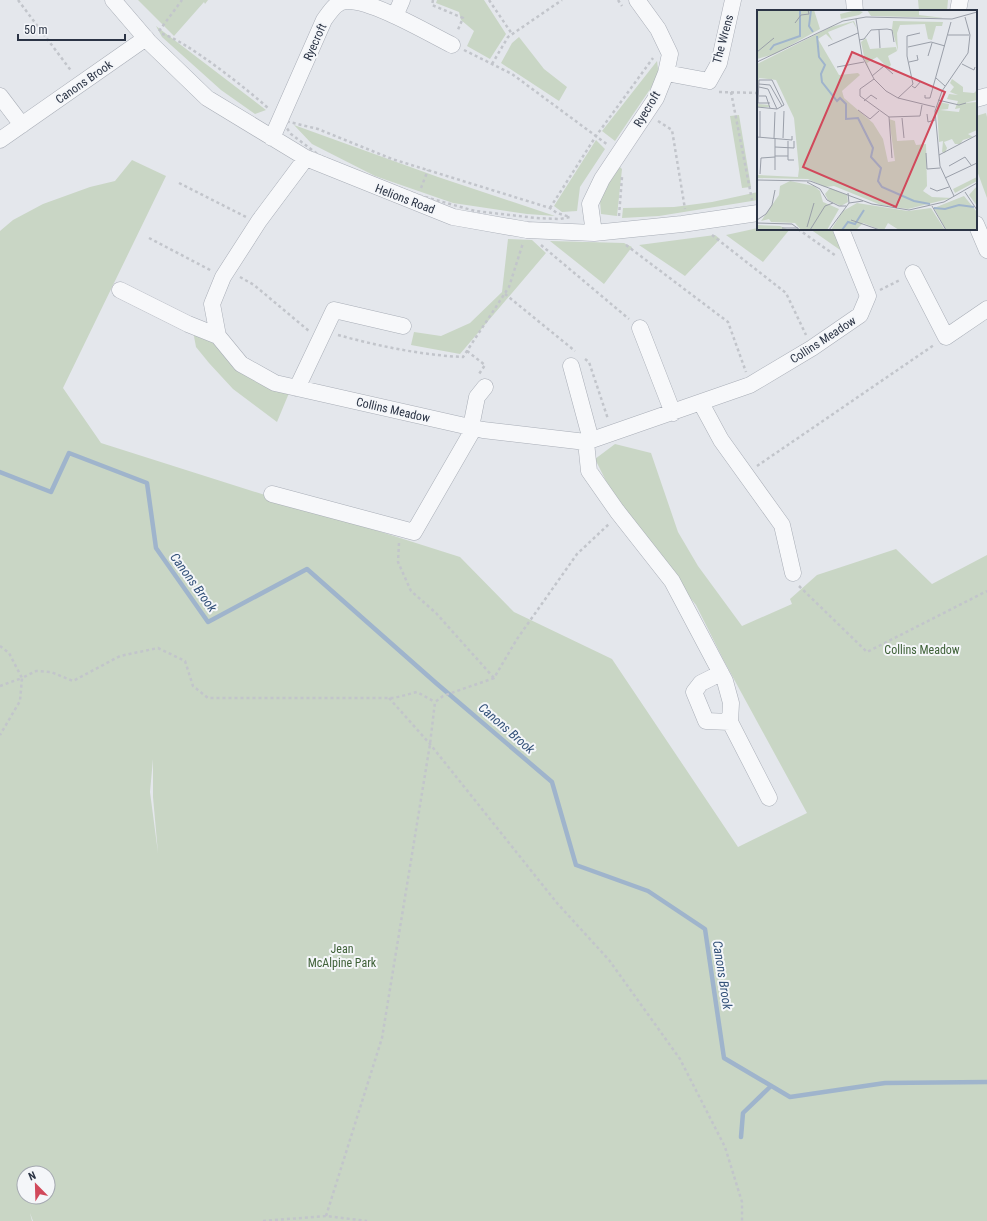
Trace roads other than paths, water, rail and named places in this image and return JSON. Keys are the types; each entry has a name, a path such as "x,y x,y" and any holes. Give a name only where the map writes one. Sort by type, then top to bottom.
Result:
{"street":[{"name":"Helions Road","path":"113,0 146,38 207,98 306,158 453,218 527,230 594,233 614,227 691,218 755,207"},
{"name":"Ryecroft","path":"272,138 276,116 324,20 334,7 346,0 365,3 395,16 452,45"},
{"path":"395,16 402,0"},
{"name":"The Wrens","path":"666,74 709,81 719,63 733,0"},
{"path":"854,0 855,10"},
{"path":"958,10 960,0"},
{"name":"Ryecroft","path":"594,233 590,204 602,179 656,98 666,74 670,54 658,29 632,6"},
{"name":"Canons Brook","path":"0,140 146,38"},
{"path":"0,96 22,125"},
{"path":"977,98 987,96"},
{"name":"Collins Meadow","path":"306,158 257,223 223,277 212,304 218,336 240,364 275,383 472,428 589,441 750,385 812,348 860,315 868,296 841,230"},
{"path":"977,226 987,250"},
{"path":"913,273 946,337 987,309"},
{"path":"120,290 188,324 218,336"},
{"path":"297,388 334,310 403,326"},
{"path":"640,328 673,413"},
{"path":"571,366 589,441 589,471 619,514 672,581 725,681 731,703 730,722 769,798"},
{"path":"272,494 414,532 472,428 477,397 485,387"},
{"path":"701,403 721,440 782,525 793,573"},
{"path":"718,669 701,683 694,692 706,721 730,722"}],"waterway":[{"name":"Canons Brook","path":"0,472 51,492 69,453 147,483 156,548 208,622 307,569 436,683 552,782 576,865 648,891 705,929 724,1058 790,1097 885,1083 987,1082"},
{"path":"741,1137 743,1113 771,1086"}],"park label":[{"name":"Jean McAlpine Park","path":"342,956"}]}
